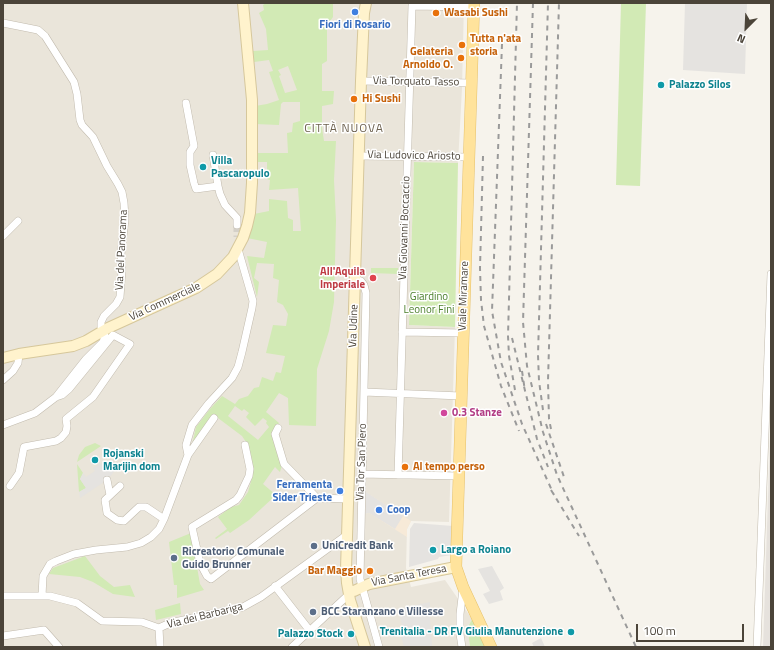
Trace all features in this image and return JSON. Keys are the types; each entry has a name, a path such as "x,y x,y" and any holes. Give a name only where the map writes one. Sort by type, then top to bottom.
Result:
{"main road":[{"name":"Via Commerciale","path":"3,358 19,354 73,346 86,341 103,331 114,330 207,282 226,266 239,242 250,213 252,183 252,100 243,3"},
{"name":"Via Udine","path":"365,647 354,613 347,583 361,81 364,13 366,3"},
{"name":"Viale Miramare","path":"474,5 456,566 457,573 463,587 492,647"},
{"name":"Via Santa Teresa","path":"358,589 369,584 456,566"}],"street":[{"name":"Via Giovanni Boccaccio","path":"398,475 412,6 474,5"},
{"name":"Via del Panorama","path":"3,23 42,32 74,82 80,120 82,125 93,137 122,192 125,211 121,254 122,270 120,297 116,304 104,316 101,322 105,336 103,342 86,359 56,397"},
{"name":"Via Torquato Tasso","path":"361,81 471,83"},
{"path":"186,103 194,146 190,152 190,165 196,189 218,186"},
{"path":"213,155 218,186 222,199 225,205 237,218 237,225"},
{"name":"Via Ludovico Ariosto","path":"359,156 469,157"},
{"path":"3,236 18,221"},
{"path":"188,455 186,445 192,425 208,404 232,378 238,367 246,338 253,301 239,242"},
{"path":"757,647 771,274"},
{"name":"Via Tor San Piero","path":"355,279 361,282 366,291 359,567 360,579 358,589 379,647"},
{"path":"3,425 35,413 56,397 62,395 114,330 130,344 93,397 66,419 66,432 61,438 56,441 24,448 19,473 10,486"},
{"path":"402,332 463,333"},
{"path":"3,380 13,371 18,363 19,354"},
{"path":"364,392 461,396"},
{"path":"42,596 43,576 50,564 56,560 74,554 127,547 141,543 151,537 159,529 164,520 188,455 214,418"},
{"path":"278,428 275,434 284,464 317,498"},
{"path":"245,445 250,469 249,476 240,495 236,500 192,527 200,563 207,576 211,579 317,498 349,499"},
{"path":"362,474 459,476"},
{"path":"107,480 110,495"},
{"path":"120,486 105,500 107,513 117,520 124,521 138,507 146,508 164,520"},
{"name":"Via dei Barbariga","path":"159,628 170,623 244,607 348,534"},
{"path":"275,586 310,630"},
{"name":"Viale Miramare","path":"462,647 460,634 460,614 463,587"},
{"path":"3,596 50,596 77,604 102,621 142,622 159,628 160,647"},
{"path":"288,647 294,645 345,598"},
{"path":"3,636 44,630 59,647"}],"shaded area":[{"path":"3,3 464,3 458,163 414,162 409,325 455,327 449,522 411,521 407,529 406,568 411,587 445,580 472,619 468,631 470,647 3,647"},
{"path":"685,3 747,3 745,74 683,70"},
{"path":"770,438 771,647 763,647"},
{"path":"112,460 118,467 107,480 80,498 79,492 86,488 80,479 83,473 86,477 95,471 93,468 101,463 103,465"},
{"name":"Coop","path":"366,492 411,521 407,529 407,537 369,513 365,514"},
{"name":"Coop","path":"366,492 403,516 395,529 369,513 365,514"},
{"path":"414,523 453,526 452,555 439,557 438,559 409,567 410,529"},
{"path":"492,566 504,588 500,591 503,600 489,604 483,594 490,591 478,569"},
{"path":"430,602 432,647 404,647 400,632 403,630 398,609"},
{"path":"541,638 545,647 534,647 532,643"}],"green space":[{"path":"266,3 333,3 333,17 327,25 327,61 322,64 322,91 334,91 333,104 322,106 322,128 324,141 336,141 334,180 336,220 334,302 329,331 317,369 316,426 289,425 288,398 279,393 266,412 279,423 273,434 282,465 280,472 275,467 263,484 276,495 249,520 230,533 228,531 216,539 215,538 227,529 218,517 231,507 239,505 248,492 253,467 248,445 242,436 214,415 192,445 196,427 222,396 235,404 239,399 248,396 254,388 259,387 262,377 273,381 276,372 281,373 285,356 266,353 273,325 286,326 288,314 283,305 277,302 279,280 273,278 274,264 257,263 254,278 259,282 257,297 247,256 264,258 267,242 247,238 254,214 269,211 269,199 287,201 288,218 293,220 293,231 301,231 298,188 269,190 270,180 267,179 267,162 255,162 255,153 288,153 287,133 292,132 293,123 300,121 300,102 283,102 281,104 279,125 255,124 255,106 279,100 269,72 273,71 269,60 254,62 253,51 268,50 266,29 259,13 264,10 263,5","holes":["288,66 297,90 285,93 279,76 281,75 278,70","235,406 242,411 244,409 249,413 246,417 255,426 263,418 267,421 266,423 269,427 258,440 228,416"]},
{"path":"621,3 646,3 640,186 616,185"},
{"name":"Giardino Leonor Fini","path":"414,162 458,163 455,327 409,325"},
{"path":"371,268 398,268 398,274 371,273"},
{"path":"95,443 101,446 77,462 79,455 85,447"},
{"path":"77,464 83,473 80,479 86,488 79,492"},
{"path":"191,533 200,584 204,590 177,598 177,585 174,585 169,542"},
{"path":"85,556 100,576 114,587 130,585 135,597 113,594 93,582 80,577 49,574 53,568"},
{"path":"180,603 181,614 156,620 155,610"},
{"path":"472,619 485,647 470,647 468,631"}],"tunnel":[{"path":"237,225 237,237"}],"railway":[{"path":"515,390 509,356 508,336 517,3"},
{"path":"533,3 523,322 527,366 543,432 557,475 636,647"},
{"path":"543,410 539,381 538,355 548,3"},
{"path":"551,429 549,419 548,381 559,3"},
{"path":"502,44 492,311 501,362 522,424 554,495"},
{"path":"483,156 480,268 481,300 484,326 501,386 519,431"},
{"path":"512,338 537,439 548,467"},
{"path":"522,371 525,391"},
{"path":"546,424 564,477"},
{"path":"551,490 579,536"}],"place":[{"name":"Fiori di Rosario","path":"355,12"},
{"name":"Wasabi Sushi","path":"436,13"},
{"name":"Tutta n'ata storia","path":"462,45"},
{"name":"Gelateria Arnoldo O.","path":"461,58"},
{"name":"Palazzo Silos","path":"661,85"},
{"name":"Hi Sushi","path":"354,99"},
{"name":"Villa Pascaropulo","path":"203,167"},
{"name":"All'Aquila Imperiale","path":"373,278"},
{"name":"0.3 Stanze","path":"444,413"},
{"name":"Rojanski Marijin dom","path":"95,460"},
{"name":"Al tempo perso","path":"405,467"},
{"name":"Ferramenta Sider Trieste","path":"340,491"},
{"name":"Coop","path":"379,510"},
{"name":"UniCredit Bank","path":"314,546"},
{"name":"Largo a Roiano","path":"433,550"},
{"name":"Ricreatorio Comunale Guido Brunner","path":"174,558"},
{"name":"Bar Maggio","path":"370,571"},
{"name":"BCC Staranzano e Villesse","path":"313,612"},
{"name":"Trenitalia - DR FV Giulia Manutenzione","path":"571,632"},
{"name":"Palazzo Stock","path":"351,634"}],"district":[{"name":"CITTÀ NUOVA","path":"344,129"}]}
